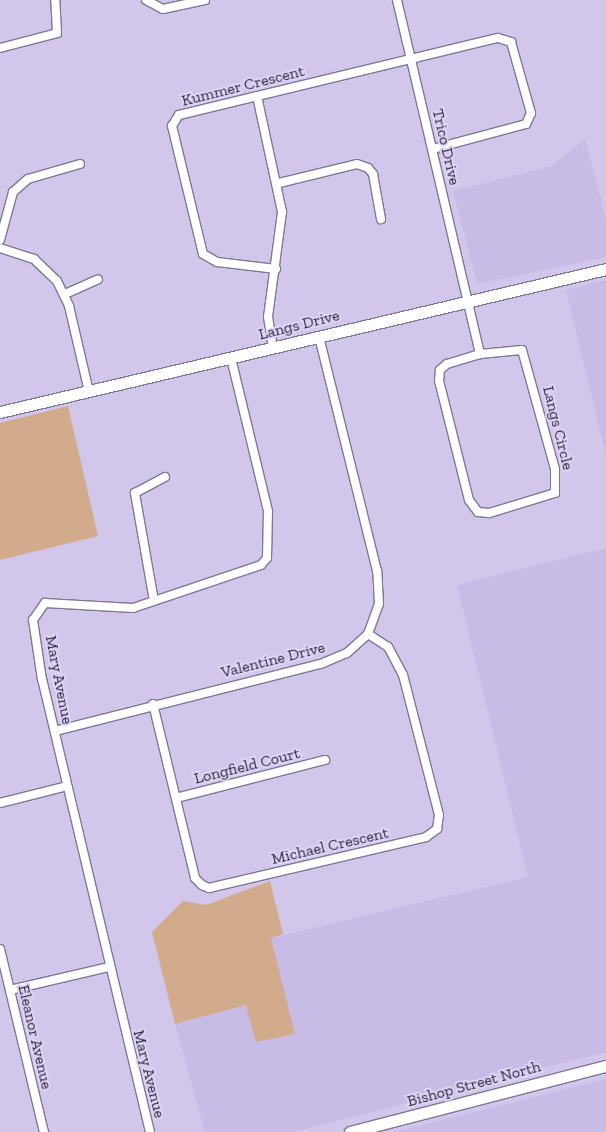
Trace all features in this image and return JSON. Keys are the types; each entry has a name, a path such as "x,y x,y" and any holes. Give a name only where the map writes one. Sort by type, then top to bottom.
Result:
{"street":[{"path":"0,48 57,33 54,0"},
{"path":"146,0 163,10 205,0"},
{"name":"Trico Drive","path":"397,0 468,301"},
{"name":"Kummer Crescent","path":"276,270 217,262 203,254 172,126 183,114 411,59 506,39 515,47 528,103 529,119 520,128 432,149"},
{"path":"257,96 279,183 282,226 268,317 273,348"},
{"path":"0,240 13,192 28,179 80,164"},
{"path":"279,183 357,164 368,168 373,174 382,219"},
{"path":"0,248 34,259 64,294 89,392"},
{"name":"Langs Drive","path":"0,412 606,269"},
{"path":"64,294 98,279"},
{"path":"468,301 480,354"},
{"name":"Valentine Drive","path":"54,731 153,704 323,663 347,653 368,634 379,604 377,571 319,337"},
{"name":"Langs Circle","path":"522,350 558,482 555,493 548,497 489,513 478,512 469,500 439,381 440,370 447,364 480,354 522,350"},
{"name":"Mary Avenue","path":"150,1132 54,731 33,620 38,610 53,602 113,609 154,601 261,565 267,558 268,511 231,358"},
{"path":"154,601 135,493 165,477"},
{"name":"Michael Crescent","path":"153,704 195,878 210,888 432,834 439,815 403,675 388,648 368,634"},
{"name":"Longfield Court","path":"176,798 326,760"},
{"path":"0,802 67,786"},
{"name":"Eleanor Avenue","path":"0,949 44,1132"},
{"path":"10,990 109,967"},
{"name":"Bishop Street North","path":"350,1132 606,1066"}],"shaded area":[{"path":"585,139 606,219 606,257 477,284 453,191 552,166"},
{"path":"606,280 606,455 566,290"},
{"path":"68,406 98,536 0,560 0,423"},
{"path":"606,548 606,1052 294,1132 205,1132 175,1024 246,1005 295,1034 271,938 528,877 457,585"},
{"path":"270,881 283,934 271,938 295,1034 256,1042 246,1005 175,1024 152,932 183,901 206,905"},
{"path":"606,1079 606,1132 394,1132"}]}
